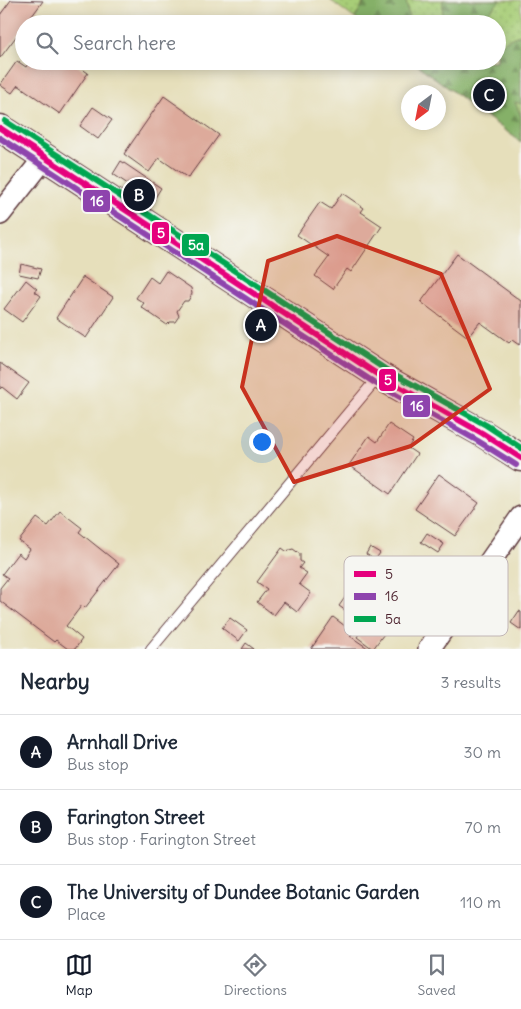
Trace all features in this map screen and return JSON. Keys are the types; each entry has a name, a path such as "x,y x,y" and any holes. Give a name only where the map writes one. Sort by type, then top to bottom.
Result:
{"street":[{"path":"0,128 380,376 482,433 521,458"},
{"path":"0,214 44,157"},
{"path":"494,556 521,517"},
{"path":"429,649 438,636"}],"lane":[{"path":"151,649 380,376"}],"highlighted area":[{"path":"337,236 441,274 490,389 411,446 294,482 242,387 268,261"}],"green space":[{"path":"330,0 521,0 521,142 424,70 506,70 506,15 350,15"},
{"path":"365,0 406,0 408,15 357,15"},
{"path":"443,0 501,0 486,15 442,15"},
{"path":"521,34 521,104 515,102 521,116 521,142 424,70 506,70 506,41"}],"building":[{"path":"11,0 43,1 33,15 15,15 15,38 0,58 0,15"},
{"path":"15,64 15,70 84,70 88,73 60,114 18,85 12,93 0,85"},
{"path":"164,96 219,135 188,178 159,158 149,172 124,154"},
{"path":"93,107 112,120 98,139 80,126"},
{"path":"121,161 161,188 153,201 113,174"},
{"path":"342,193 364,208 361,212 382,226 351,272 347,269 333,289 315,276 329,257 297,235 320,202 331,209"},
{"path":"457,254 521,301 521,342 519,345 512,340 509,343 480,322 468,337 421,302"},
{"path":"21,264 41,269 38,278 19,274"},
{"path":"166,271 191,288 192,294 188,301 184,301 177,311 179,316 175,322 170,322 167,325 141,307 144,303 136,298 150,277 158,283"},
{"path":"83,277 113,297 86,338 56,318"},
{"path":"26,280 37,289 34,291 41,296 22,322 4,309"},
{"path":"0,363 29,383 17,399 2,387 0,389"},
{"path":"389,424 413,440 408,448 417,454 390,494 349,465 369,436 377,442"},
{"path":"439,474 479,503 455,536 415,509"},
{"path":"60,511 82,528 79,532 119,564 85,608 82,605 66,626 82,639 75,649 68,649 56,640 54,642 0,601 0,588 8,578 2,574 18,553 24,558 30,549 19,541 37,518 48,526"},
{"path":"427,533 444,544 438,553 421,542"},
{"path":"370,547 380,553 378,556 366,554"},
{"path":"282,548 286,551 293,549 300,554 300,561 303,563 299,568 307,573 299,584 311,593 297,612 284,602 274,615 257,602 267,589 257,582"},
{"path":"344,599 344,610 339,606"},
{"path":"519,611 521,612 521,630 511,623"},
{"path":"333,617 344,625 344,636 350,636 369,649 311,649"},
{"path":"230,618 247,630 239,641 222,628"},
{"path":"358,636 382,636 373,649"},
{"path":"246,643 254,649 242,649"}],"transit line":[{"name":"5a","path":"5,121 385,369 486,425 521,448"},
{"name":"5","path":"0,128 380,376 482,433 521,458"},
{"name":"16","path":"0,138 375,383 478,441 516,465"}],"place":[{"name":"The University of Dundee Botanic Garden","path":"489,95"},
{"name":"Farington Street","path":"139,195"},
{"name":"Arnhall Drive","path":"261,325"}]}
